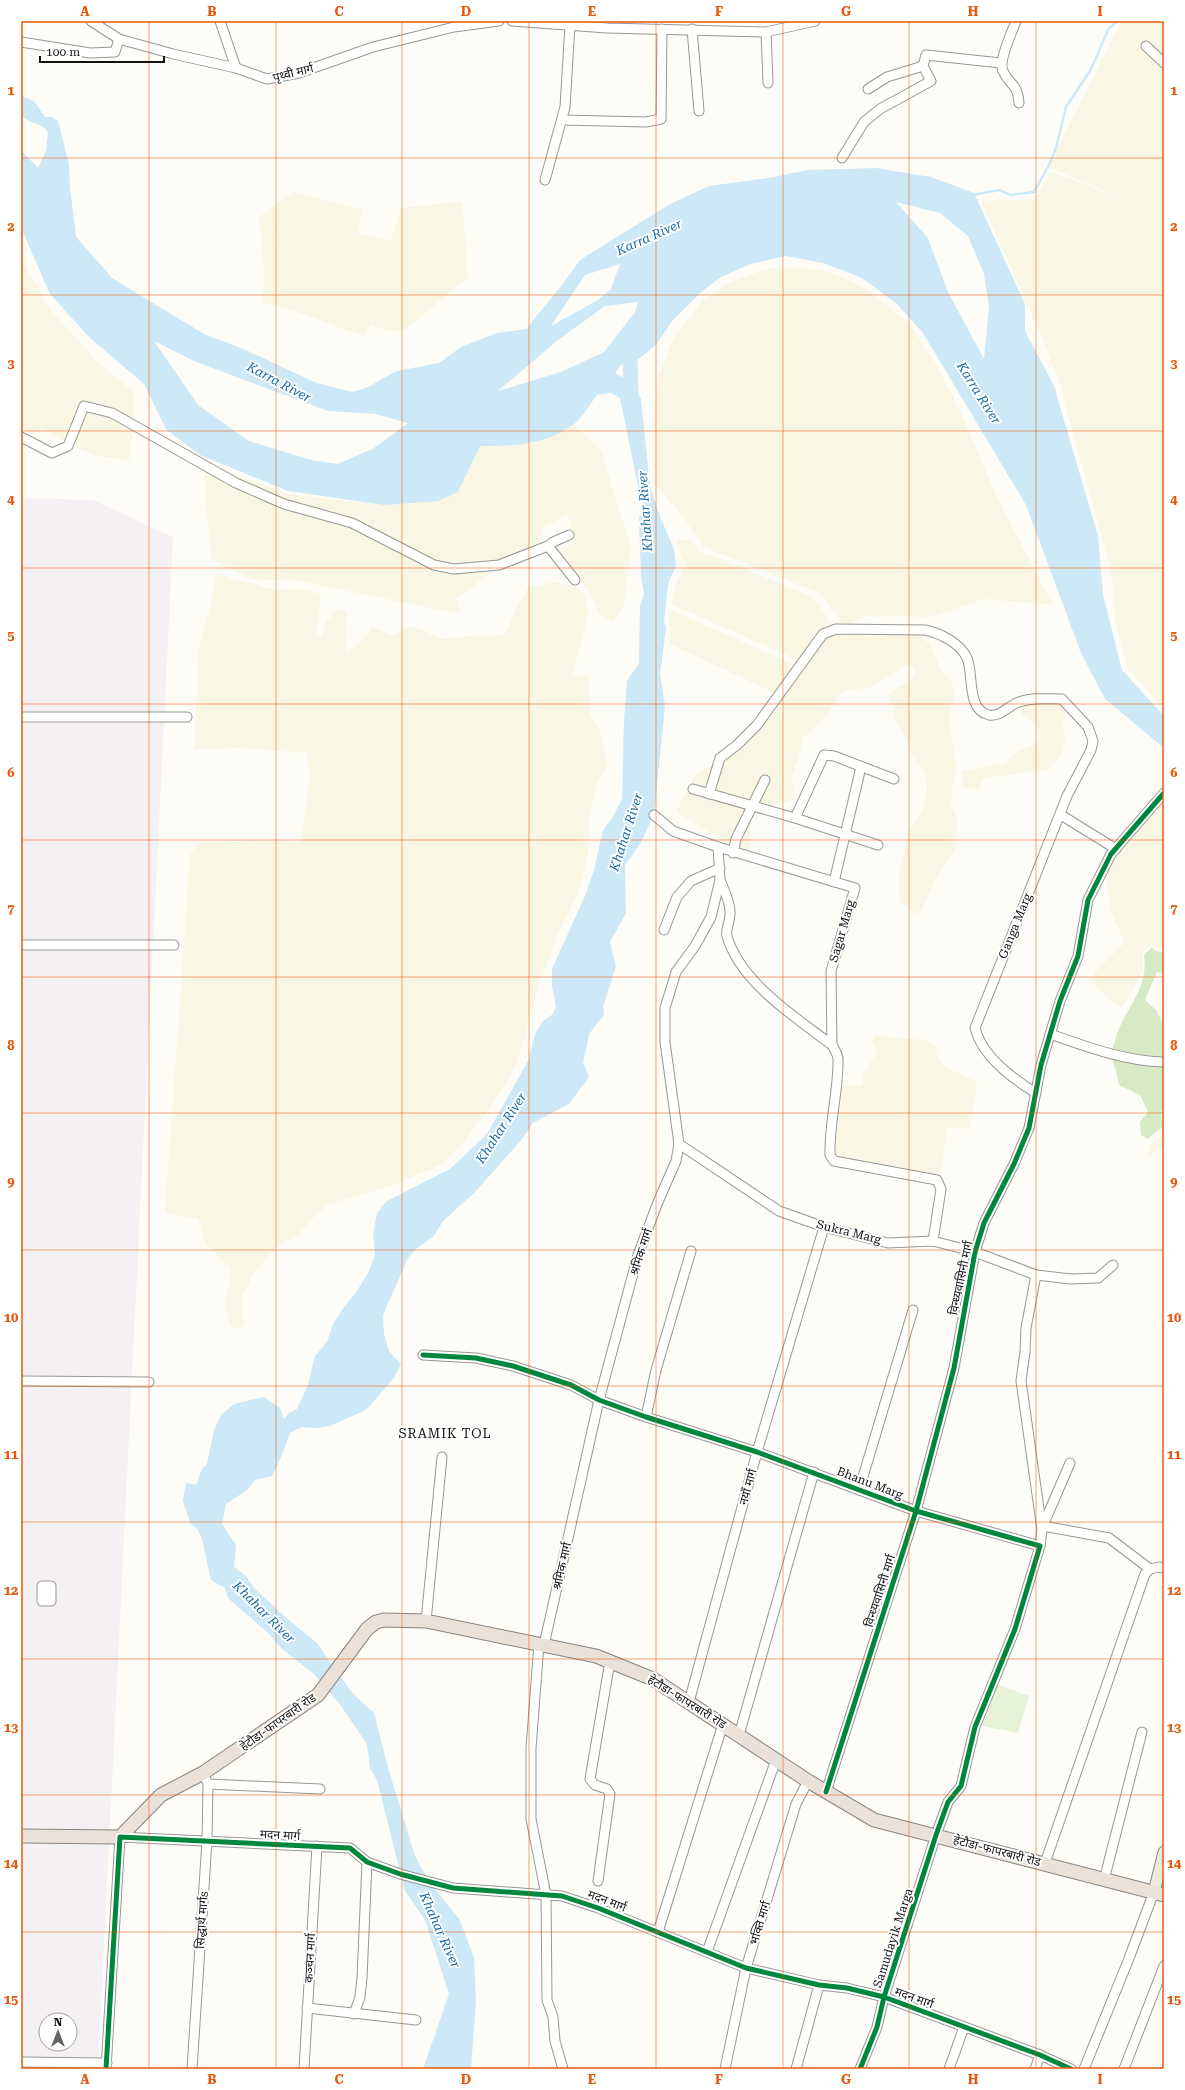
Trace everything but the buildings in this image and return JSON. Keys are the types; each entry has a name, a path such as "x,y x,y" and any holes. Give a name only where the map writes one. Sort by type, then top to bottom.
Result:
{"highway":[{"name":"हेटौडा-फापरबारी रोड","path":"120,1836 161,1795 206,1778 318,1695 367,1629 376,1622 401,1619 426,1621 596,1656 610,1661 653,1679 808,1781 874,1820 1159,1893"},
{"path":"21,1836 120,1836"}],"main road":[{"path":"1159,1893 1164,1852"}],"street":[{"name":"पृथ्वी मार्ग","path":"91,21 118,39 172,54 236,68 267,79 300,73 373,47 452,24 499,21"},
{"path":"220,21 236,68"},
{"path":"512,21 662,29 766,32 815,21"},
{"path":"1016,21 1001,63 1003,72 1018,90 1019,103"},
{"path":"545,180 565,107 566,23"},
{"path":"562,120 646,122 661,119 662,29"},
{"path":"692,29 699,111"},
{"path":"766,32 768,83"},
{"path":"21,42 90,54 115,52 118,39"},
{"path":"1146,46 1164,63"},
{"path":"842,158 864,122 880,109 931,81 923,66 926,55 1001,63"},
{"path":"868,89 887,77 923,66"},
{"path":"21,437 52,453 68,446 84,406 112,413 236,483 284,504 352,523 434,565 454,569 499,565 548,546 553,542 569,535"},
{"path":"548,546 575,580"},
{"name":"Ganga Marg","path":"710,794 720,758 737,745 757,725 823,634 836,629 863,628 925,630 937,633 956,645 967,658 975,702 981,711 990,715 997,714 1018,702 1038,698 1062,699 1088,727 1093,741 1091,750 1067,796 1061,815 1017,919 975,1028 978,1040 986,1051 1020,1084 1036,1093"},
{"path":"21,717 187,717"},
{"path":"795,818 824,755 834,756 894,779"},
{"path":"834,882 862,767"},
{"path":"733,852 736,839 765,780"},
{"path":"693,789 795,818 878,845"},
{"name":"विन्ध्यवासिनी मार्ग","path":"826,1792 916,1512 954,1368 975,1252 984,1223 1014,1164 1030,1128 1041,1065 1060,1001 1078,956 1088,900 1111,854 1164,793"},
{"name":"Sagar Marg","path":"654,815 673,831 733,852 855,888 831,971 832,1045"},
{"path":"1061,815 1116,848"},
{"name":"श्रमिक मार्ग","path":"563,2069 555,2041 553,2017 548,2000 545,1933 546,1895 530,1818 530,1748 542,1645 599,1400 638,1255 658,1202 676,1161 679,1144 665,1042 665,1008 676,972 695,946 711,917 720,880 718,847"},
{"path":"664,930 677,897 691,881 720,868"},
{"path":"720,880 731,913 726,934 732,950 741,966 753,982 832,1045 839,1061 831,1119 830,1155 834,1161 937,1180 941,1189 933,1241"},
{"path":"21,945 174,945"},
{"path":"1050,1034 1099,1052 1137,1061 1161,1062"},
{"name":"Sukra Marg","path":"679,1144 779,1211 824,1227 888,1242 933,1241 975,1252 1036,1275 1071,1279 1098,1278 1113,1265"},
{"name":"नयाँ मार्ग","path":"689,1702 757,1452 824,1227"},
{"path":"646,1417 656,1370 691,1251"},
{"path":"936,1835 948,1802 961,1786 974,1727 1015,1629 1040,1546 1042,1528 1020,1381 1025,1352 1026,1328 1036,1275"},
{"path":"859,1490 913,1310"},
{"name":"Bhanu Marg","path":"423,1354 476,1358 513,1366 571,1385 599,1400 646,1417 757,1452 814,1472 916,1512 1040,1546"},
{"path":"21,1381 150,1382"},
{"path":"426,1621 442,1457"},
{"path":"1042,1528 1070,1463"},
{"path":"739,1735 814,1472"},
{"path":"1042,1528 1109,1538 1150,1568 1164,1568"},
{"path":"1045,1863 1145,1574 1150,1568"},
{"path":"598,1881 610,1794 607,1789 595,1785 590,1779 610,1661"},
{"path":"658,1932 723,1724"},
{"path":"1104,1880 1142,1732"},
{"path":"706,1952 776,1760"},
{"path":"206,1778 320,1789"},
{"name":"सिद्धार्थ मार्गs","path":"192,2069 207,1841 206,1778"},
{"name":"भक्ति मार्ग","path":"725,2069 746,1968 796,1804 808,1781"},
{"name":"Samudayik Marga","path":"860,2069 877,2027 884,1997 936,1835"},
{"path":"21,2062 106,2066 120,1836"},
{"name":"मदन मार्ग","path":"120,1836 350,1848 367,1862 400,1874 453,1888 562,1896 598,1908 746,1968 819,1986 847,1988 884,1997 1040,2055 1071,2069"},
{"name":"कञ्चन मार्ग","path":"304,2069 316,1846"},
{"path":"354,2014 360,1997 362,1978 367,1862"},
{"path":"1084,2069 1128,1961 1159,1893"},
{"path":"1124,2069 1164,1966"},
{"path":"796,2069 819,1986"},
{"path":"307,2008 416,2020"},
{"path":"949,2069 964,2027"},
{"path":"1035,2069 1040,2055"}],"shaded area":[{"path":"1122,21 1164,21 1164,709 1127,668 1115,619 1112,575 1059,382 1045,345 981,201 1036,199 1050,171 1130,202 1048,167"},
{"path":"294,192 363,210 357,233 390,241 401,208 462,201 468,277 404,331 387,331 371,325 365,337 300,313 263,302 264,267 259,217"},
{"path":"21,259 52,312 100,364 134,392 134,426 129,460 97,456 75,447 42,427 33,435 21,426"},
{"path":"770,268 814,269 836,274 866,289 909,323 936,364 959,408 997,497 1053,605 984,599 931,617 864,616 845,626 820,593 703,547 684,518 653,483 653,420 658,377 673,339 702,301 727,283"},
{"path":"574,424 601,451 631,547 623,609 613,621 599,614 592,596 558,550 575,542 568,515 542,528 544,547 514,555 456,599 460,614 298,581 251,579 211,559 203,463 288,494 384,505 458,492 480,446 493,447 544,440"},
{"path":"21,498 93,500 173,537 98,2069 21,2069"},
{"path":"677,540 691,540 700,552 727,561 813,598 832,623 815,636 798,660 671,604 676,583 686,566 681,556"},
{"path":"220,573 235,580 256,584 260,587 280,590 303,589 321,594 317,634 321,637 326,622 338,609 347,611 345,637 347,651 358,645 373,627 392,635 411,626 443,639 466,636 490,637 506,633 515,610 528,588 553,582 578,587 587,599 588,617 572,676 589,677 590,713 600,731 608,765 596,786 589,822 588,854 579,892 558,933 537,990 516,1066 494,1102 462,1144 443,1164 391,1186 329,1204 314,1217 299,1234 281,1244 267,1257 255,1272 243,1294 242,1312 245,1321 243,1327 235,1329 230,1324 226,1311 225,1300 230,1282 231,1268 206,1245 198,1219 165,1213 190,855 198,843 270,841 301,843 310,773 306,753 239,748 194,750 199,647 208,616 216,574"},
{"path":"669,609 795,665 774,693 670,644"},
{"path":"827,632 862,633 865,636 881,637 898,632 918,635 930,644 941,670 950,679 955,694 950,712 950,730 957,769 952,788 951,805 958,820 955,851 936,878 922,909 918,913 913,913 899,901 899,873 909,832 924,806 927,791 927,780 924,770 911,754 907,740 897,724 889,695 897,688 911,681 916,673 914,667 906,666 869,688 843,692 826,716 803,738 798,760 792,775 794,794 791,800 753,813 751,818 750,844 747,852 729,847 724,841 676,812 692,779 703,770 720,762 745,744 757,732"},
{"path":"1037,702 1061,704 1065,710 1063,725 1065,739 1062,755 1048,770 985,778 981,783 979,790 962,787 962,771 1005,763 1015,753 1039,741 1039,732 1035,723 1022,715 1022,706"},
{"path":"1164,797 1164,950 1151,945 1143,952 1143,971 1125,1003 1121,1007 1115,1005 1091,982 1096,971 1124,943 1111,910 1105,875 1116,854"},
{"path":"875,1036 925,1040 935,1047 938,1057 948,1068 975,1081 977,1085 970,1129 947,1127 941,1176 839,1158 836,1154 841,1086 862,1085 864,1072 878,1051 872,1042"},
{"path":"1164,1132 1164,1146 1149,1156 1148,1147"}],"green space":[{"path":"1152,947 1156,951 1164,953 1164,973 1157,972 1145,1000 1157,1011 1164,1027 1164,1107 1161,1110 1162,1127 1148,1139 1141,1135 1140,1122 1148,1112 1140,1095 1119,1085 1112,1052 1119,1029 1135,999 1143,979 1145,967 1144,955"},
{"path":"998,1685 1029,1696 1018,1733 982,1726"}],"water":[{"name":"Karra River","path":"21,95 35,102 45,117 52,117 58,121 69,164 70,188 76,237 112,278 204,334 246,350 314,382 352,392 366,388 397,371 439,363 461,347 497,333 526,329 562,285 580,260 670,204 709,186 774,177 808,170 876,168 931,177 974,193 1025,304 1025,331 1054,386 1098,536 1103,594 1122,670 1164,716 1164,748 1105,699 1081,653 1026,505 923,333 897,304 862,278 823,263 786,256 750,264 721,277 701,292 672,321 656,345 640,358 622,364 615,373 634,384 641,399 650,486 659,514 674,549 676,566 668,584 664,622 666,628 660,674 665,706 654,815 640,844 625,865 626,913 610,942 616,966 603,1007 604,1015 589,1034 583,1062 589,1077 569,1104 533,1123 523,1138 475,1192 443,1221 434,1236 417,1248 408,1258 383,1315 384,1334 389,1351 401,1364 394,1378 366,1410 330,1426 316,1428 302,1427 290,1433 272,1476 255,1480 247,1490 226,1504 222,1524 236,1545 234,1567 246,1576 254,1588 284,1616 317,1643 353,1694 374,1713 387,1764 415,1856 430,1883 460,1920 474,1958 476,2000 471,2069 423,2069 449,1994 425,1920 405,1891 377,1780 370,1768 367,1744 339,1703 314,1674 282,1649 268,1633 228,1598 225,1588 211,1580 202,1539 198,1530 190,1523 183,1500 186,1483 196,1485 202,1469 207,1464 214,1430 221,1415 234,1404 264,1397 280,1408 284,1419 289,1413 297,1409 308,1385 315,1356 327,1342 333,1324 357,1291 369,1271 375,1255 373,1235 377,1213 387,1201 450,1169 487,1134 528,1061 535,1034 543,1021 553,1014 556,1006 552,986 552,969 585,896 594,870 603,830 613,817 622,799 624,721 627,680 639,664 640,605 644,595 641,575 639,518 643,510 620,398 611,393 597,395 574,424 553,436 516,445 480,446 458,492 438,501 384,505 288,491 200,455 166,429 144,384 90,338 50,294 21,228 21,150 38,168 46,151 48,132 42,126 24,119 21,116","holes":["896,202 940,213 968,236 984,274 989,307 984,359 948,292 928,238","620,264 611,289 598,300 551,326 585,275","638,302 635,312 604,352 561,372 498,391 558,340 605,306","154,341 194,361 328,411 375,414 408,423 374,448 338,464 311,460 249,441 198,405"]}],"waterway":[{"path":"973,195 999,190 1011,195 1034,192 1048,167 1056,148 1066,107 1091,69 1109,28 1118,21"},
{"name":"Khahar River","path":"631,401 630,355 639,344"}],"cycle path":[{"path":"826,1792 916,1511 954,1368 975,1252 984,1223 1014,1164 1029,1128 1041,1065 1060,1001 1078,956 1088,900 1111,854 1164,793"},
{"path":"423,1355 476,1358 513,1366 571,1385 599,1400 646,1417 757,1452 916,1511 1040,1546 1015,1629 975,1727 961,1786 948,1802 936,1835 884,1997 877,2027 860,2069"},
{"path":"106,2069 120,1837 350,1848 367,1862 400,1874 453,1888 562,1896 598,1908 746,1968 819,1985 847,1988 884,1997 1040,2055 1071,2069"}],"district":[{"name":"SRAMIK TOL","path":"445,1433"}]}
